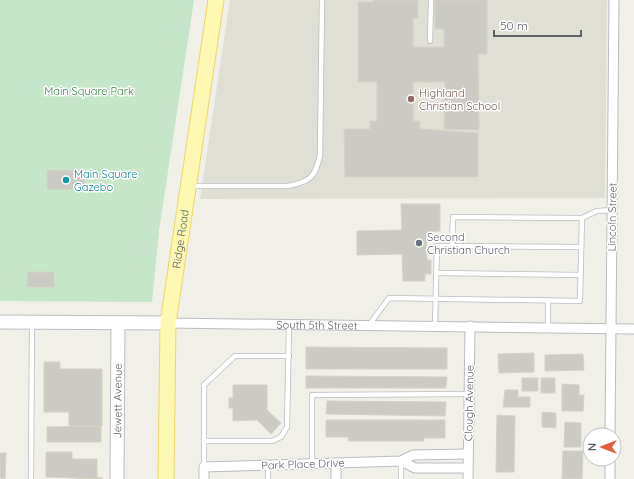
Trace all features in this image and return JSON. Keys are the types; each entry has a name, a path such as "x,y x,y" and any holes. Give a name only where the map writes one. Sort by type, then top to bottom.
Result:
{"main road":[{"name":"Ridge Road","path":"166,479 168,323 216,0"}],"street":[{"name":"Lincoln Street","path":"610,427 614,0"},
{"name":"South 5th Street","path":"0,322 634,329"},
{"name":"Jewett Avenue","path":"117,479 118,323"},
{"name":"Clough Avenue","path":"468,479 470,326"},
{"name":"Park Place Drive","path":"204,467 401,461 413,455 468,454"},
{"name":"Park Place Drive","path":"401,461 415,468 468,468"},
{"path":"336,463 336,479"},
{"path":"204,467 204,479"},
{"path":"610,467 610,479"}],"lane":[{"path":"188,186 288,186 301,184 312,178 318,167 320,155 322,0"},
{"path":"430,41 431,0"},
{"path":"452,246 453,217 582,218 597,211 612,210"},
{"path":"369,325 389,298 580,301 582,218"},
{"path":"435,326 437,246 581,247"},
{"path":"436,273 580,275"},
{"path":"548,300 548,327"},
{"path":"30,479 32,322"},
{"path":"204,440 272,440 281,437 287,427 289,325"},
{"path":"204,467 204,385 235,356 289,356"},
{"path":"312,464 312,395 469,394"},
{"path":"401,461 401,479"},
{"path":"268,465 268,479"}],"shaded area":[{"name":"Highland Christian School","path":"230,0 607,0 605,198 200,199"}],"green space":[{"name":"Main Square Park","path":"0,0 194,0 159,231 152,302 0,301"}],"building":[{"name":"Highland Christian School","path":"373,0 418,0 418,18 413,18 413,47 444,47 444,29 435,29 435,0 487,0 487,54 478,54 479,130 444,129 445,82 413,82 413,121 420,121 420,129 478,133 478,177 345,177 344,129 370,129 370,121 377,121 377,82 358,82 358,2 373,2"},
{"name":"Main Square Gazebo","path":"47,170 85,171 84,190 47,189"},
{"path":"401,204 440,204 440,231 426,232 427,260 431,260 431,274 425,274 425,281 403,281 402,254 357,255 357,231 402,230"},
{"path":"28,272 54,272 54,287 27,287"},
{"path":"306,347 447,348 447,369 306,369"},
{"path":"534,353 534,372 499,373 498,354"},
{"path":"583,354 584,370 545,371 545,355"},
{"path":"44,362 60,362 60,369 102,369 102,426 69,426 69,412 44,412"},
{"path":"306,376 447,377 446,388 306,388"},
{"path":"522,378 538,378 538,391 522,391"},
{"path":"541,378 555,378 555,393 541,393"},
{"path":"562,384 579,385 579,395 584,395 583,411 562,411"},
{"path":"233,385 267,385 267,410 281,423 271,434 257,420 233,421 233,408 229,408 229,398 233,398"},
{"path":"505,390 518,390 518,397 530,397 530,407 503,407"},
{"path":"327,401 446,402 445,416 326,414"},
{"path":"542,412 556,413 556,428 542,427"},
{"path":"497,415 515,416 514,472 496,472"},
{"path":"326,420 445,420 445,438 424,438 424,441 348,441 348,437 326,437"},
{"path":"565,422 581,423 581,447 564,447"},
{"path":"101,426 101,442 47,442 47,427"},
{"path":"563,451 582,451 582,479 562,479"},
{"path":"46,452 72,452 72,459 97,459 97,477 102,479 46,477"},
{"path":"0,453 6,453 5,479 0,478"}],"place":[{"name":"Highland Christian School","path":"411,99"},
{"name":"Main Square Gazebo","path":"66,180"},
{"name":"Second Christian Church","path":"419,243"}]}
